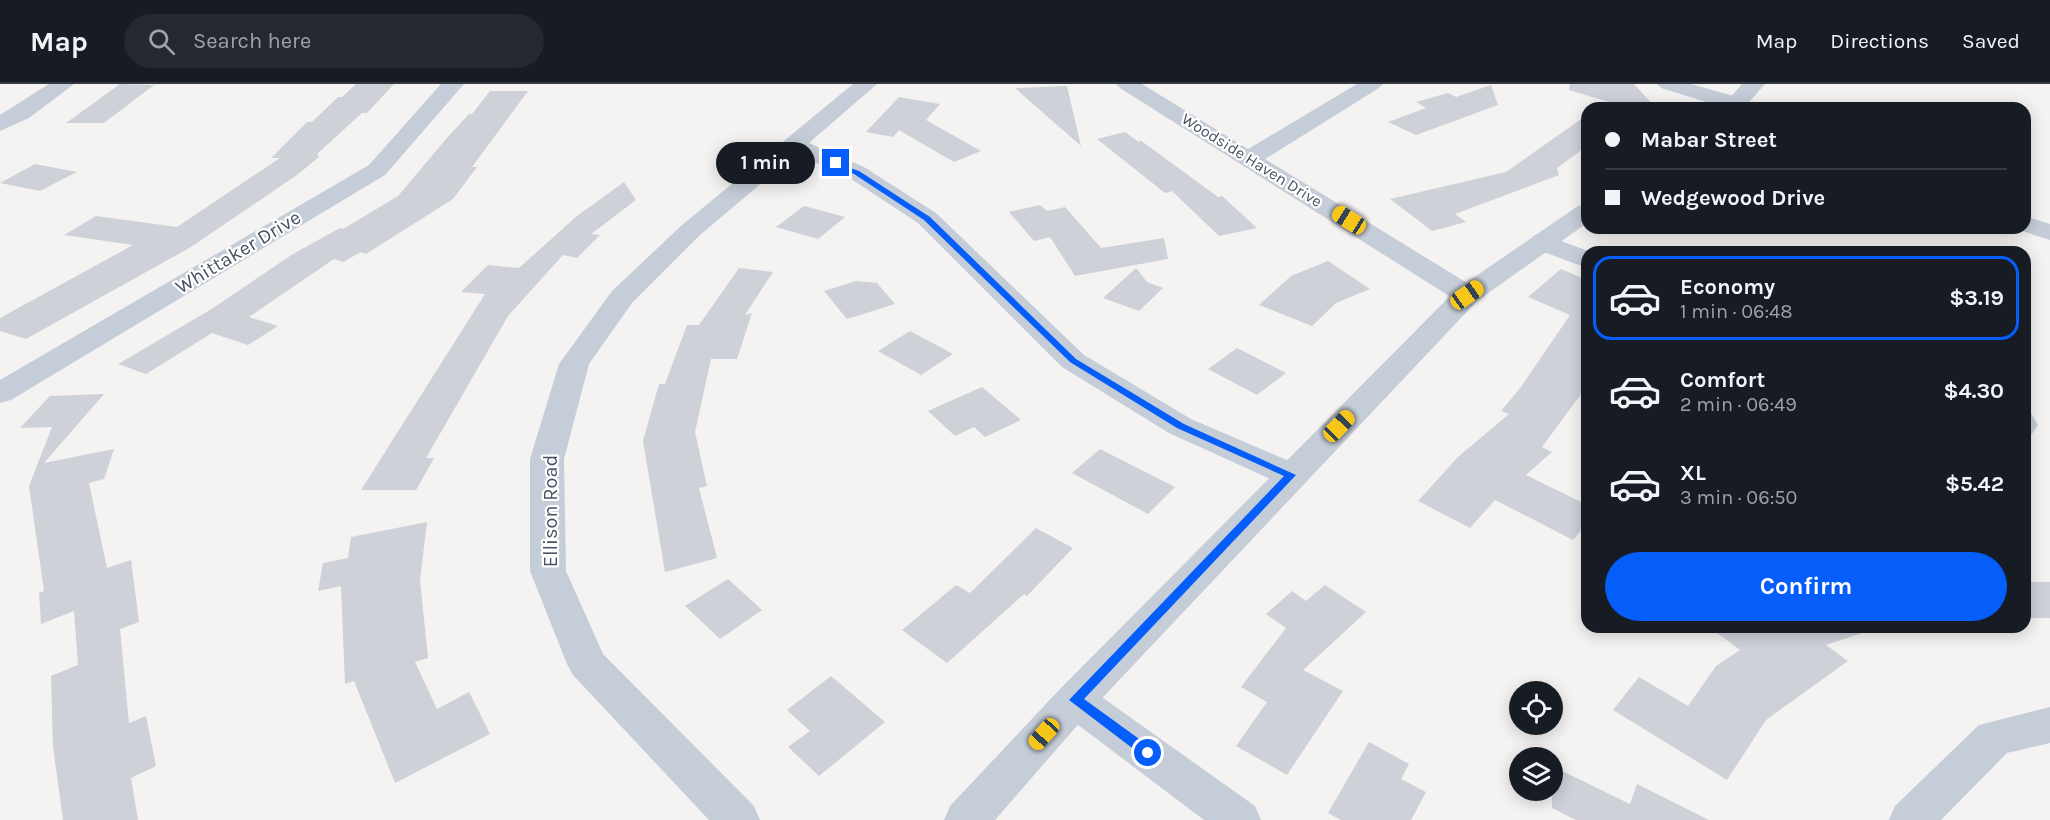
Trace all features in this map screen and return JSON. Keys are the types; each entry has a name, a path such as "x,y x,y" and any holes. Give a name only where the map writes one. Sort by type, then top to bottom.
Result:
{"street":[{"path":"0,124 11,113 63,84"},
{"name":"Whittaker Drive","path":"0,393 377,170 453,84"},
{"name":"Ellison Road","path":"738,820 587,664 548,571 547,459 574,364 622,297 691,230 866,84"},
{"name":"Woodside Haven Drive","path":"1127,84 1250,158 1467,295"},
{"path":"1250,158 1372,84"},
{"path":"1668,84 1722,102"},
{"path":"1738,102 1754,84"},
{"path":"795,145 856,172 927,218 1073,360 1180,426 1291,475"},
{"path":"966,820 1076,700 1467,295 1581,215"},
{"path":"2031,226 2050,232"},
{"path":"1542,242 1581,258"},
{"path":"1076,700 1239,820"},
{"path":"1911,820 1994,738 2050,725"}],"building":[{"path":"120,84 154,85 104,123 66,123"},
{"path":"356,84 394,84 367,113 362,113 317,154 319,157 297,175 191,247 26,339 0,331 0,318 133,245 64,235 96,216 177,227 280,158 271,158 307,122 312,122 338,97 342,97"},
{"path":"1570,84 1634,84 1650,102 1609,102 1569,90"},
{"path":"1491,85 1498,105 1416,135 1388,122 1426,108 1416,102 1448,93 1456,97"},
{"path":"1067,86 1081,146 1015,88"},
{"path":"490,91 528,91 472,167 477,167 453,199 366,254 361,252 343,262 334,259 249,317 278,326 248,345 212,333 146,374 118,364 210,310 293,254 340,228 343,229 398,196"},
{"path":"899,97 940,104 926,120 981,151 954,162 899,130 893,137 866,132"},
{"path":"1581,119 1581,150 1557,168 1559,175 1455,214 1466,222 1432,231 1390,199 1506,172"},
{"path":"1125,132 1139,142 1140,140 1218,197 1222,196 1257,228 1219,236 1172,191 1165,193 1097,139"},
{"path":"35,164 77,172 40,191 0,183"},
{"path":"624,182 636,200 591,234 600,235 577,258 563,255 508,316 426,458 434,458 416,490 361,490 485,294 461,292 488,265 519,268 577,216"},
{"path":"1040,205 1047,211 1065,207 1101,248 1164,238 1168,259 1075,276 1050,237 1034,241 1009,212"},
{"path":"804,206 845,217 818,239 776,227"},
{"path":"1328,261 1370,289 1336,303 1312,326 1259,305 1291,276"},
{"path":"739,268 773,272 745,315 752,313 737,359 711,359 695,432 707,486 699,488 717,558 665,572 643,441 659,384 665,384 687,325 699,325"},
{"path":"1136,268 1147,282 1163,288 1139,311 1103,298"},
{"path":"1561,269 1581,277 1581,394 1542,447 1552,452 1526,475 1581,502 1581,530 1573,540 1495,500 1470,528 1418,501 1458,457 1509,414 1501,411 1521,387 1570,315 1528,297"},
{"path":"856,281 877,283 895,304 847,319 824,291"},
{"path":"910,331 953,354 921,375 878,351"},
{"path":"1237,348 1286,373 1257,395 1208,369"},
{"path":"982,387 1021,420 985,437 974,427 955,436 928,411"},
{"path":"104,394 44,463 114,449 104,479 89,483 107,568 131,560 139,622 120,629 129,723 146,716 156,766 131,778 138,820 63,820 53,747 51,676 78,665 74,611 41,624 39,593 44,591 29,486 52,427 20,428 50,396"},
{"path":"1100,449 1175,487 1148,514 1072,473"},
{"path":"427,522 420,580 428,658 415,662 437,709 469,692 490,734 395,783 354,681 345,684 341,586 318,591 323,563 348,558 351,537"},
{"path":"1036,528 1073,548 1027,596 1024,594 947,663 902,630 956,585 970,593"},
{"path":"728,579 762,610 720,639 685,606"},
{"path":"2031,582 2050,582 2050,618 2031,618"},
{"path":"1325,585 1366,612 1303,670 1343,691 1287,775 1236,746 1267,702 1241,687 1286,628 1266,614 1292,591 1306,601"},
{"path":"1717,633 1862,633 1826,645 1848,661 1766,720 1727,780 1613,710 1639,677 1688,706 1716,666 1740,650"},
{"path":"831,676 885,722 819,776 788,747 810,731 787,710"},
{"path":"1369,742 1409,764 1401,779 1426,792 1411,820 1341,820 1328,813"},
{"path":"1563,771 1630,804 1637,784 1709,820 1576,820 1552,808 1552,801 1563,801"}],"route":[{"path":"836,163 856,172 927,218 1073,360 1180,426 1291,475 1076,700 1148,753"}]}
